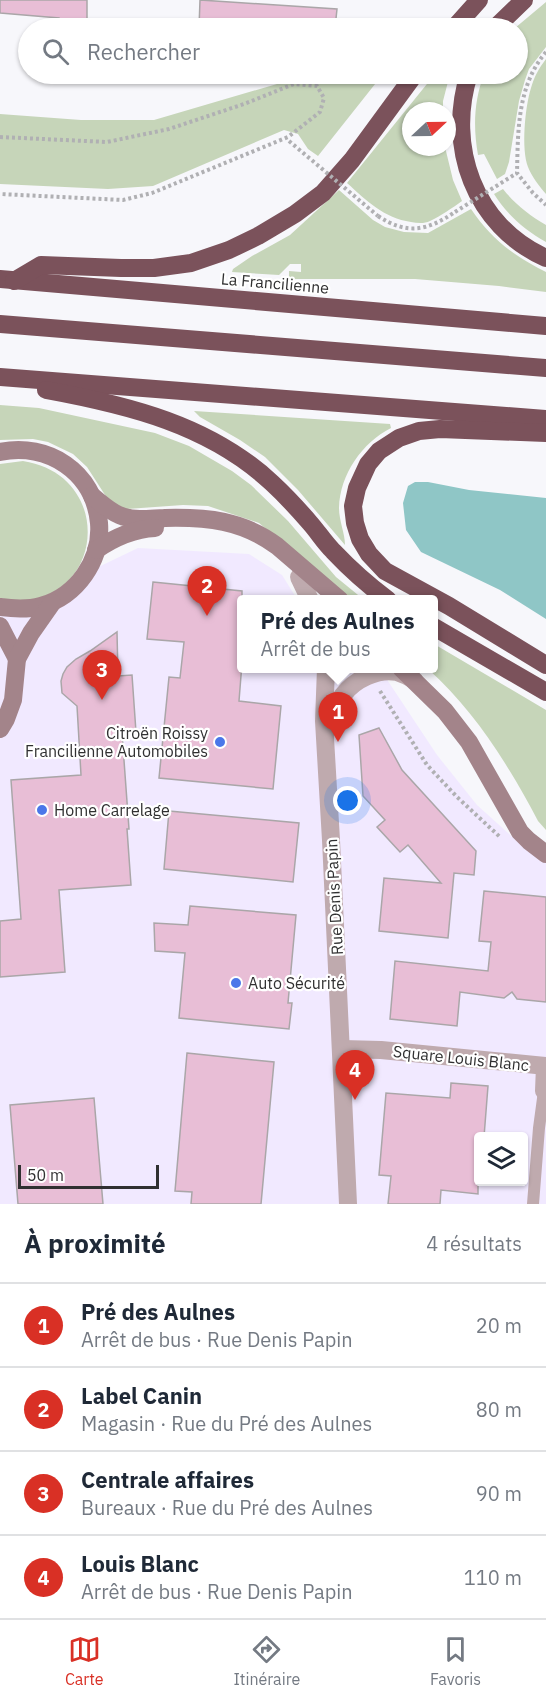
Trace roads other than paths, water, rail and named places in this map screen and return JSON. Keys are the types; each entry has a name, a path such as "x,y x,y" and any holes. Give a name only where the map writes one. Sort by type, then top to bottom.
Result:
{"highway":[{"path":"463,18 479,0"},
{"path":"505,18 524,0"},
{"path":"7,280 41,265 154,268 190,263 229,250 258,236 295,214 323,193 351,160 408,84"},
{"path":"466,84 460,130 468,171 489,211 503,228 519,242 546,258"},
{"name":"La Francilienne","path":"7,280 546,326"},
{"path":"0,324 546,368"},
{"path":"0,377 546,419"},
{"path":"0,383 124,406 189,428 222,445 272,483 346,565 381,595"},
{"path":"428,595 385,572 369,554 360,539 353,506 359,481 372,457 399,438 440,429 546,433"},
{"path":"438,600 546,665"},
{"path":"438,629 546,692"}],"street":[{"path":"0,452 17,449 32,450 61,461 79,477 92,496 99,523 99,536 92,562 72,590 52,603 26,609 0,607"},
{"path":"92,496 119,515 134,519 203,518 246,529 268,539 334,595"},
{"path":"96,550 114,538 147,528 184,527 219,530 270,553 319,595"},
{"path":"299,577 308,595"},
{"path":"0,729 13,700 17,659 31,633 52,603"},
{"path":"0,626 17,659"},
{"name":"Rue Denis Papin","path":"326,673 324,721 348,1204"},
{"name":"Rue Denis Papin","path":"325,734 342,696 352,685 371,675 388,673"},
{"path":"413,673 464,720 493,762 519,810 536,832 546,840"},
{"path":"413,673 469,742 520,832 529,842 546,854"},
{"name":"Square Louis Blanc","path":"342,1049 381,1050 546,1066 545,1092"}],"lane":[{"path":"533,1204 539,1128 545,1092"}],"water":[{"path":"415,482 546,498 546,619 500,590 421,552 406,530 403,503 408,486"}],"place":[{"name":"Label Canin","path":"207,616"},
{"name":"Centrale affaires","path":"102,700"},
{"name":"Citroën Roissy Francilienne Automobiles","path":"220,742"},
{"name":"Pré des Aulnes","path":"338,742"},
{"name":"Home Carrelage","path":"42,810"},
{"name":"Auto Sécurité","path":"236,983"},
{"name":"Louis Blanc","path":"355,1100"}]}
